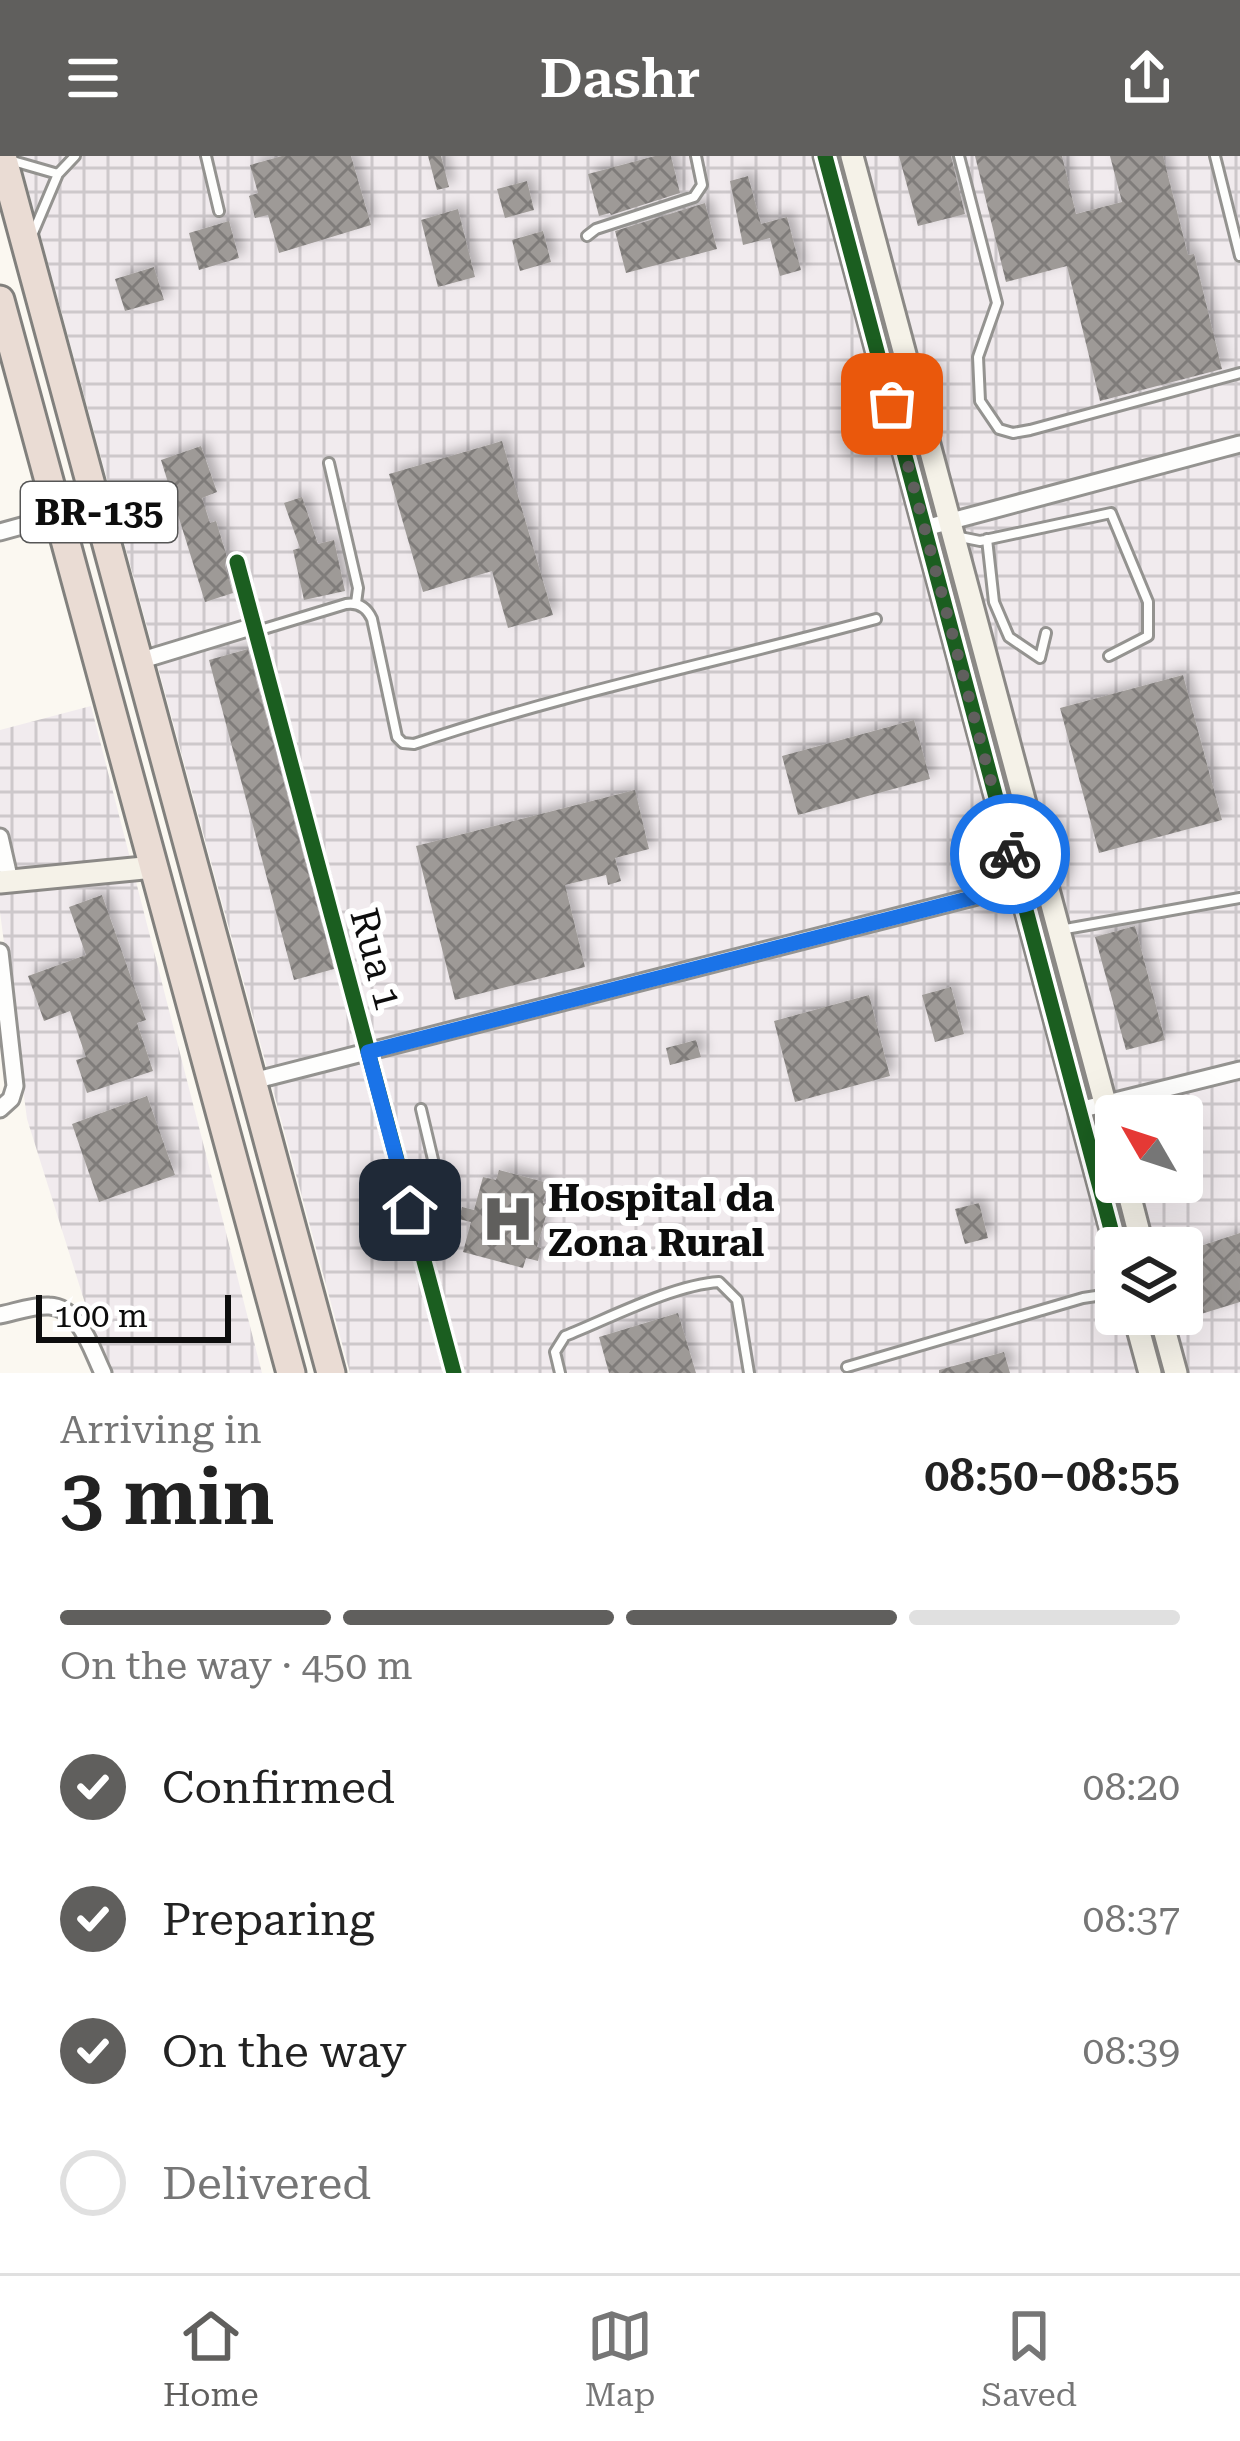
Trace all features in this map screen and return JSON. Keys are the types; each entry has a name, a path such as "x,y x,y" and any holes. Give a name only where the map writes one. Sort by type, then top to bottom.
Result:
{"highway":[{"name":"BR-135","path":"2,156 332,1373"},
{"name":"BR-135","path":"0,300 291,1373"}],"street":[{"path":"825,156 1110,1227"},
{"path":"852,156 1103,1095"},
{"path":"925,529 952,529 1240,444"},
{"path":"0,532 58,516"},
{"name":"Rua 1","path":"237,562 454,1373"},
{"path":"139,661 255,629"},
{"path":"0,837 5,882 154,867"},
{"path":"253,1081 1045,879"},
{"path":"0,952 14,1086 0,1109"},
{"path":"1144,1095 1240,1070"},
{"path":"1079,1110 1095,1107"},
{"path":"0,1315 49,1306 64,1310 80,1327 103,1373"},
{"path":"1140,1335 1150,1373"},
{"path":"1166,1335 1176,1373"}],"lane":[{"path":"2,156 58,174"},
{"path":"28,254 58,174 75,156"},
{"path":"206,156 219,211"},
{"path":"587,236 694,197 703,185 696,156"},
{"path":"959,156 998,303 978,357 980,401 999,429 1030,430 1240,373"},
{"path":"1215,156 1240,256"},
{"path":"329,463 358,588 356,603"},
{"path":"952,529 980,541 1111,513 1148,602 1148,637 1109,656"},
{"path":"987,539 994,602 1009,637 1040,658 1046,633"},
{"path":"255,629 346,604 356,603 367,610 397,736 408,744 876,619"},
{"path":"1058,930 1240,898"},
{"path":"421,1109 448,1227 441,1244 421,1250"},
{"path":"560,1373 555,1352 566,1336 703,1283 719,1282 736,1300 749,1373"},
{"path":"847,1367 1095,1296"}],"shaded area":[{"path":"19,156 1240,156 1240,1373 350,1373"},
{"path":"91,706 262,1373 107,1373 27,1119 0,912 0,730"}],"building":[{"path":"282,156 351,156 371,225 279,253 268,215 255,218 249,196 258,193 250,165"},
{"path":"428,156 441,156 449,187 437,190"},
{"path":"671,156 680,193 599,216 588,174"},
{"path":"899,156 951,156 965,214 918,226"},
{"path":"975,156 1062,156 1076,214 1122,202 1110,156 1163,156 1188,255 1194,254 1222,369 1100,401 1067,266 1006,282"},
{"path":"748,176 761,224 787,217 801,270 780,276 770,238 743,245 730,181"},
{"path":"527,181 534,210 505,218 497,189"},
{"path":"705,203 717,249 626,273 615,231"},
{"path":"458,209 475,277 438,287 421,220"},
{"path":"229,221 239,258 199,270 189,233"},
{"path":"543,231 551,262 520,271 512,240"},
{"path":"154,267 164,300 125,311 115,279"},
{"path":"502,441 553,615 508,628 492,571 423,592 389,474"},
{"path":"201,446 217,492 202,498 210,523 216,521 233,593 205,602 161,460"},
{"path":"302,497 318,544 334,540 345,591 304,600 293,550 300,548 284,503"},
{"path":"248,649 334,969 294,980 209,660"},
{"path":"1183,675 1222,820 1099,853 1060,708"},
{"path":"914,720 930,779 798,815 782,756"},
{"path":"635,790 649,849 615,858 621,881 608,885 606,875 565,885 585,967 455,1000 416,846"},
{"path":"102,895 146,1020 137,1023 153,1071 87,1093 76,1060 86,1057 70,1011 44,1021 28,976 86,955 69,907"},
{"path":"1135,926 1165,1040 1126,1050 1095,937"},
{"path":"951,987 964,1034 935,1042 922,995"},
{"path":"869,995 890,1076 795,1102 774,1021"},
{"path":"696,1040 701,1057 670,1065 666,1048"},
{"path":"147,1096 175,1175 99,1202 72,1124"},
{"name":"Hospital da Zona Rural","path":"499,1170 548,1183 543,1203 549,1205 537,1247 541,1248 538,1261 526,1258 523,1268 463,1252 471,1222 459,1219 462,1207 474,1210 483,1177 496,1180"},
{"path":"979,1203 988,1238 965,1244 955,1209"},
{"path":"1240,1233 1240,1302 1203,1313 1203,1245"},
{"path":"678,1313 696,1373 609,1373 599,1337"},
{"path":"1004,1352 1010,1373 939,1373 939,1370"}],"cycle path":[{"path":"825,156 1110,1227"},
{"path":"237,562 454,1373"}],"way so far":[{"path":"892,404 1010,854"}],"place":[{"name":"Hospital da Zona Rural","path":"508,1219"}],"route":[{"path":"410,1210 368,1052 1018,886 1010,854"}]}
